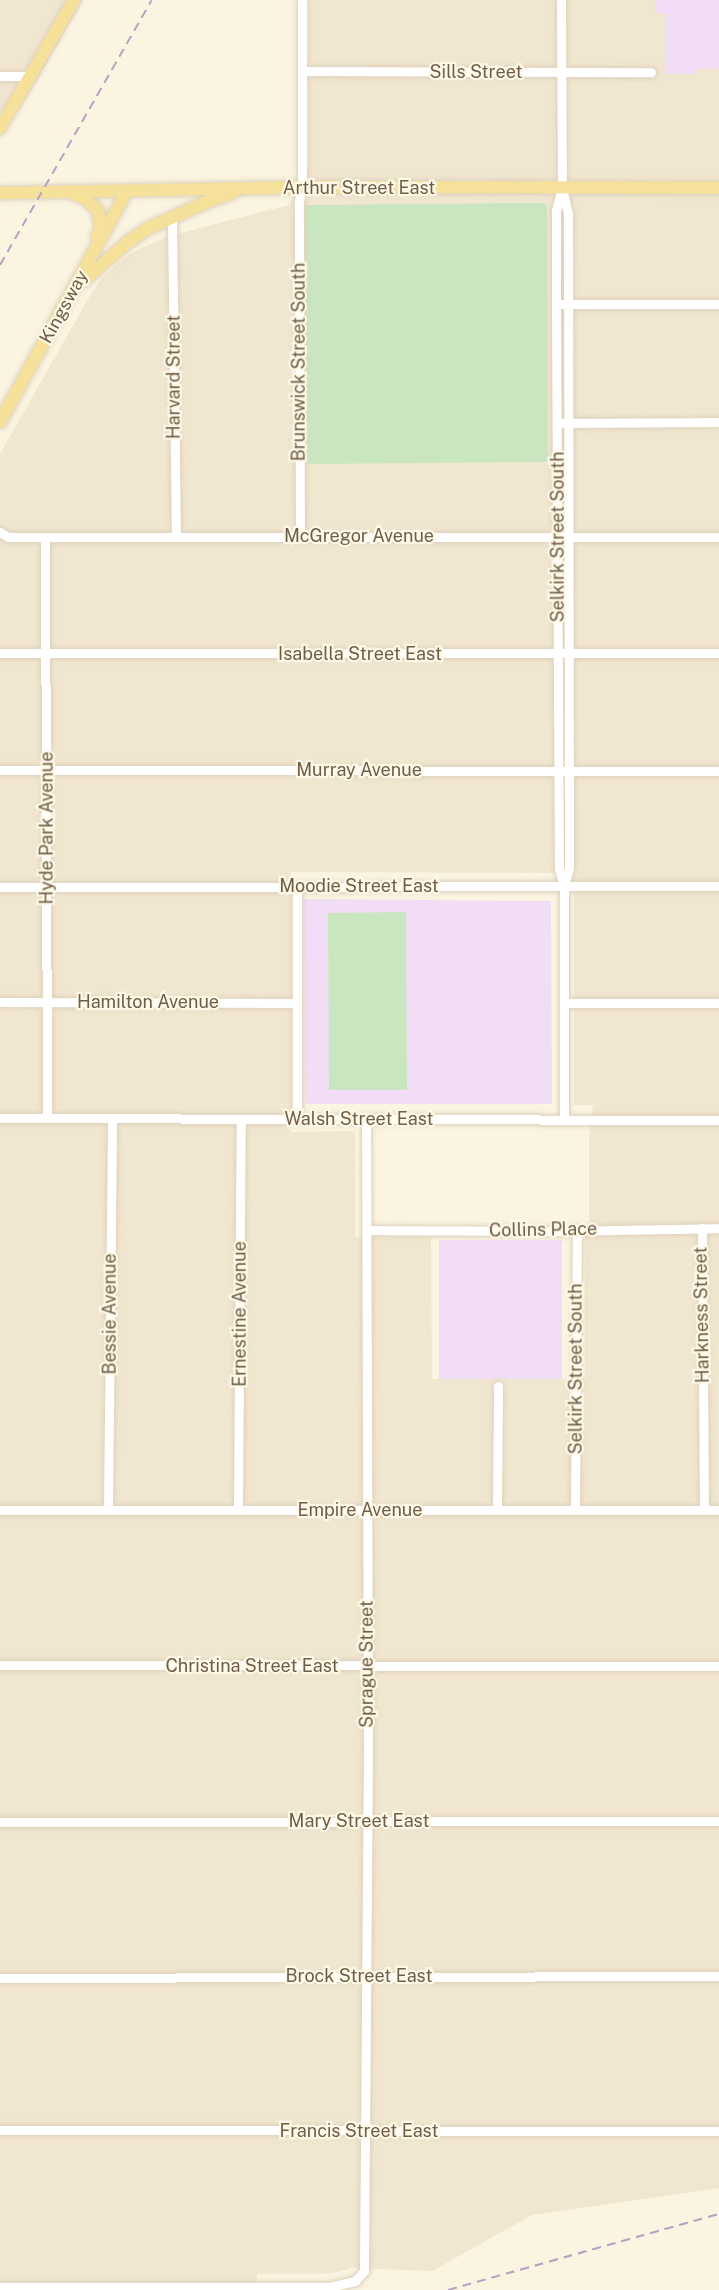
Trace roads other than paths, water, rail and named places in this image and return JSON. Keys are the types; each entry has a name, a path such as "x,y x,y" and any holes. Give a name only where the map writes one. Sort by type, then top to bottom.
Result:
{"main road":[{"path":"0,128 74,0"},
{"name":"Arthur Street East","path":"0,193 302,187 719,188"},
{"path":"76,288 128,242 172,216 246,188"},
{"name":"Kingsway","path":"0,422 127,192"},
{"path":"70,193 84,198 98,210 101,229 76,288"}],"street":[{"name":"Brunswick Street South","path":"300,536 299,201 302,187 302,0"},
{"name":"Selkirk Street South","path":"561,0 562,188 568,213 568,537 563,654"},
{"name":"Sills Street","path":"302,71 651,72"},
{"path":"0,76 30,76"},
{"name":"Selkirk Street South","path":"562,188 556,211 556,304 558,537 563,654 563,771 559,868 564,886 564,1120"},
{"name":"Harvard Street","path":"172,216 176,537"},
{"path":"556,304 719,304"},
{"path":"557,423 719,422"},
{"name":"McGregor Avenue","path":"0,532 8,537 719,537"},
{"name":"Hyde Park Avenue","path":"45,537 48,1118"},
{"name":"Isabella Street East","path":"0,653 719,653"},
{"name":"Murray Avenue","path":"0,770 719,771"},
{"path":"297,886 297,1119"},
{"name":"Moodie Street East","path":"0,887 719,886"},
{"name":"Hamilton Avenue","path":"0,1002 297,1002"},
{"path":"565,1003 719,1003"},
{"name":"Walsh Street East","path":"0,1118 719,1120"},
{"name":"Bessie Avenue","path":"108,1509 112,1118"},
{"name":"Ernestine Avenue","path":"238,1509 241,1119"},
{"name":"Sprague Street","path":"0,2287 303,2288 344,2285 362,2276 366,2266 368,1230 366,1119"},
{"name":"Harkness Street","path":"702,1228 704,1510"},
{"name":"Collins Place","path":"368,1230 555,1232 577,1229 719,1228"},
{"name":"Selkirk Street South","path":"574,1509 577,1229"},
{"path":"497,1509 498,1386"},
{"name":"Empire Avenue","path":"0,1510 719,1510"},
{"name":"Christina Street East","path":"0,1665 719,1666"},
{"name":"Mary Street East","path":"0,1822 719,1821"},
{"name":"Brock Street East","path":"0,1978 719,1976"},
{"name":"Francis Street East","path":"0,2130 719,2131"}],"railway":[{"path":"0,265 152,0"},
{"path":"448,2290 719,2214"}]}
